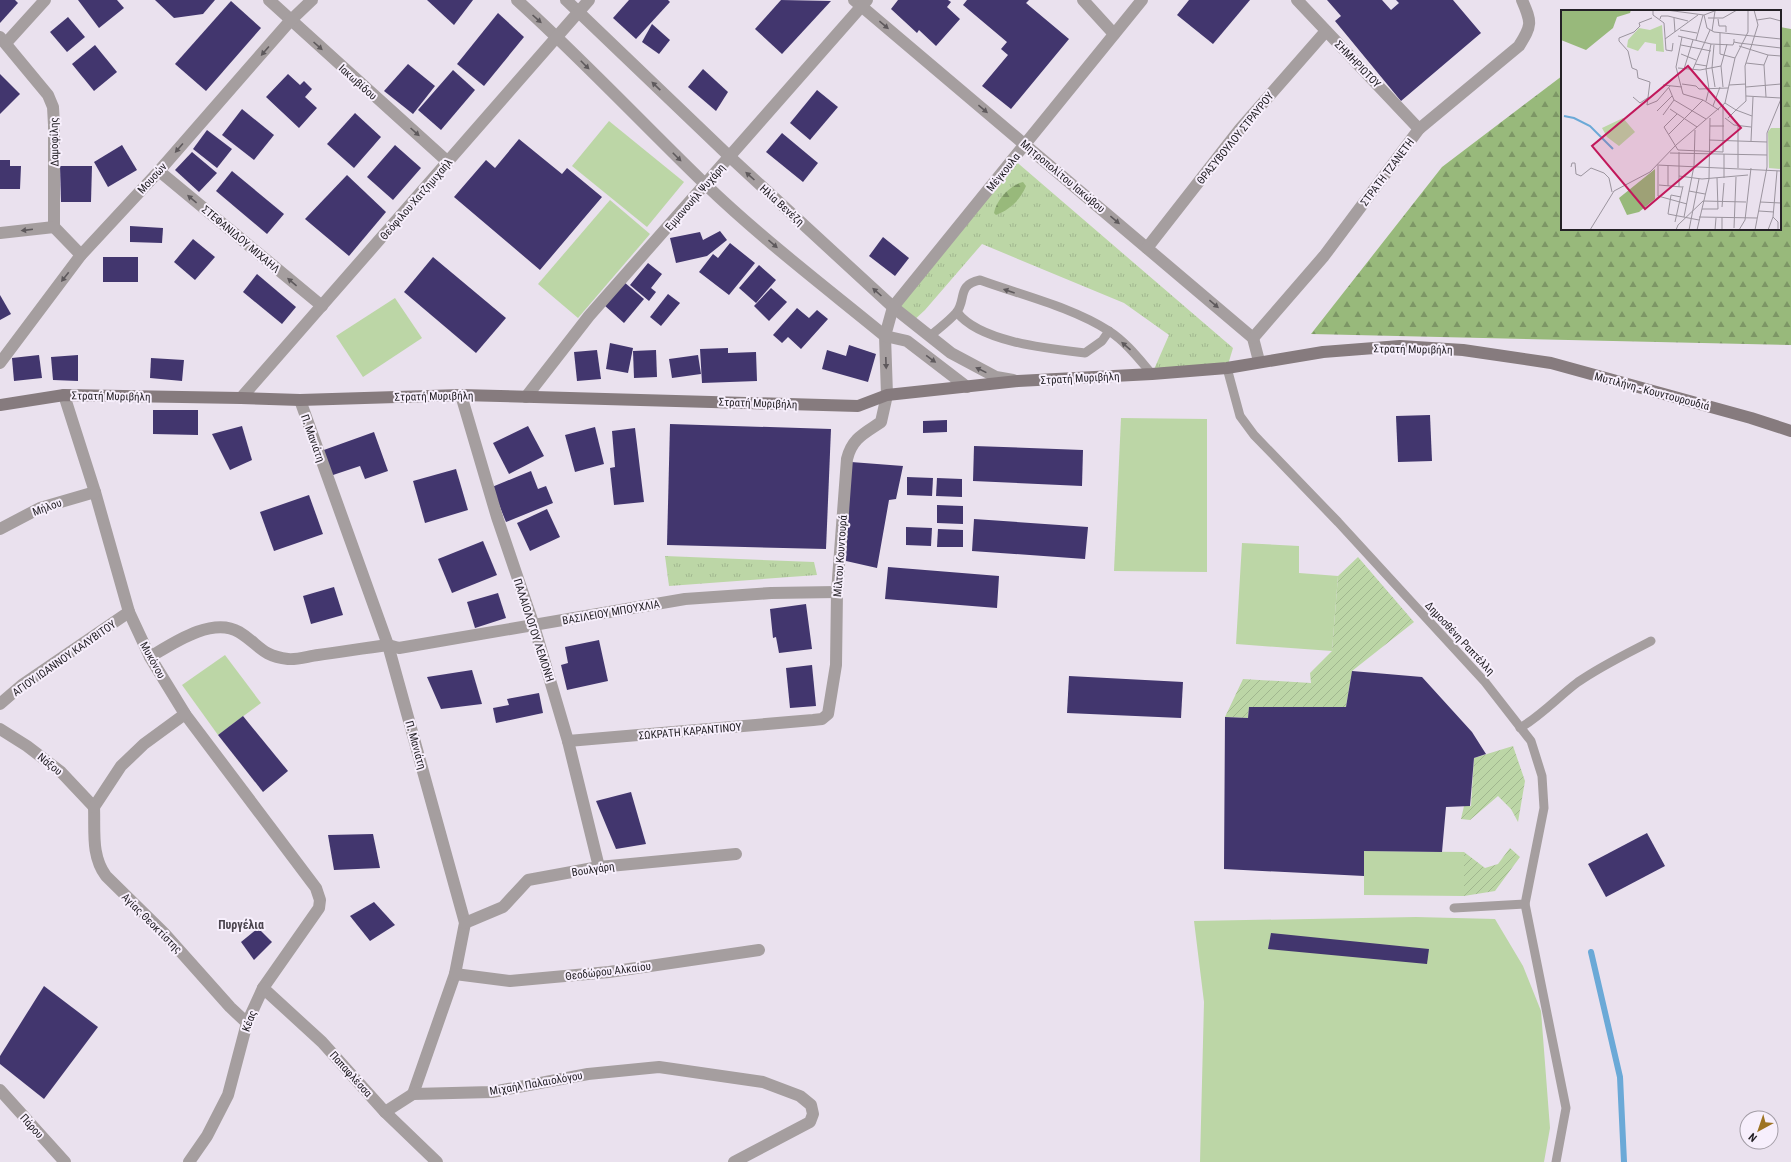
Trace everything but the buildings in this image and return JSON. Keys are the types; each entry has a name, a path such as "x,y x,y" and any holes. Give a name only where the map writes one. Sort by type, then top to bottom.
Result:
{"main road":[{"name":"Στρατή Μυριβήλη","path":"0,405 64,395 300,400 461,395 858,406 887,395 1018,381 1152,374 1227,368 1259,361 1330,351 1400,346 1463,350 1512,356"},
{"name":"Μυτιλήνη - Κουντουρουδιά","path":"1512,356 1551,363 1743,416 1791,431"}],"street":[{"path":"3,40 45,0"},
{"name":"Ιακωβίδου","path":"268,0 448,162"},
{"name":"Μουσών","path":"0,363 81,255 159,171 290,21 312,0"},
{"path":"517,0 558,37 706,185 787,256 885,336 907,341 967,386"},
{"name":"Ηλία Βενέζη","path":"566,0 730,157 893,307 951,353 978,369 996,377 1018,381"},
{"name":"Θεόφιλου Χατζημιχαήλ","path":"241,398 589,0"},
{"path":"1083,0 1114,34"},
{"name":"Μέγκουλα","path":"893,307 1142,0"},
{"name":"ΣΗΜΗΡΙΩΤΟΥ","path":"1297,0 1419,128"},
{"name":"ΣΤΡΑΤΗ ΤΖΑΝΕΤΗ","path":"1253,338 1324,256 1419,128 1519,46 1528,31 1530,19 1522,0"},
{"name":"Μητροπολίτου Ιακώβου","path":"860,2 1253,338"},
{"name":"Εμμανουήλ Ψυχάρη","path":"526,397 590,316 706,185 860,2"},
{"name":"ΘΡΑΣΥΒΟΥΛΟΥ ΣΤΡΑΥΡΟΥ","path":"1147,248 1240,129 1326,31"},
{"name":"Δαμοφίλης","path":"3,40 48,94 53,106 54,227"},
{"name":"ΣΤΕΦΑΝΙΔΟΥ ΜΙΧΑΗΛ","path":"159,171 322,306"},
{"path":"0,233 54,227 81,255"},
{"path":"887,395 885,336 893,307"},
{"path":"1253,338 1259,361"},
{"name":"Μυκόνου","path":"64,395 95,492 129,612 150,657 185,714 316,888"},
{"name":"ΠΑΛΑΙΟΛΟΓΟΥ ΛΕΜΟΝΗ","path":"461,395 497,518 534,626 568,741 599,867"},
{"name":"Μίλτου Κουντουρά","path":"813,720 822,719 828,714 831,703 836,665 837,592 850,449 855,440 881,422 887,395"},
{"name":"Π. Μανιάτη","path":"300,400 388,645 465,923 455,974 413,1094"},
{"name":"Μήλου","path":"0,529 40,508 95,492"},
{"name":"ΒΑΣΙΛΕΙΟΥ ΜΠΟΥΧΛΙΑ","path":"150,657 196,632 219,626 238,631 259,649 272,656 290,659 388,645 399,648 685,599 771,593 837,592"},
{"name":"ΑΓΙΟΥ ΙΩΑΝΝΟΥ ΚΑΛΥΒΙΤΟΥ","path":"0,704 22,685 129,612"},
{"path":"94,807 121,766 144,744 185,714"},
{"name":"ΣΩΚΡΑΤΗ ΚΑΡΑΝΤΙΝΟΥ","path":"568,741 813,720"},
{"name":"Νάξου","path":"0,729 27,746 61,772 94,807"},
{"name":"Αγίας Θεοκτίστης","path":"94,807 96,856 99,866 110,881 164,933 230,1008 247,1023"},
{"name":"Βουλγάρη","path":"465,923 503,907 528,880 599,867 736,854"},
{"name":"Κέας","path":"189,1162 207,1136 228,1095 247,1023 263,988 319,908 320,900 316,888"},
{"name":"Θεοδώρου Αλκαίου","path":"455,974 510,981 609,972 759,950"},
{"name":"Παπαφλέσσα","path":"263,988 322,1042 385,1112 437,1162"},
{"name":"Μιχαήλ Παλαιολόγου","path":"413,1094 492,1092 588,1074 659,1067 763,1082 800,1096 811,1105 813,1114 810,1122 734,1162"},
{"name":"Πάρου","path":"0,1090 65,1162"},
{"path":"385,1112 413,1094"}],"lane":[{"path":"930,336 957,312 964,288 972,282 980,280 1074,314 1109,331 1134,353 1152,374"},
{"path":"957,312 968,323 998,338 1046,349 1085,353 1102,341 1109,331"},
{"name":"Δημοσθένη Ραπτέλλη","path":"1227,368 1240,416 1254,435 1338,522 1485,682 1531,741 1538,759 1542,776 1544,808 1525,904"},
{"path":"1520,728 1535,719 1578,682 1604,665 1651,641"},
{"path":"1454,908 1525,904 1566,1108 1556,1162"}],"green space":[{"path":"1596,9 1636,10 1595,10"},
{"path":"1781,27 1791,29 1791,345 1311,334 1442,167 1561,77 1561,230 1781,230"},
{"path":"609,121 684,182 647,227 572,166"},
{"path":"1013,159 1233,348 1227,368 1152,374 1169,335 1124,303 982,244 925,310 912,322 893,307"},
{"path":"1023,182 1026,186 1018,200 1011,207 996,215 994,213 995,208 1004,194 1013,186"},
{"path":"610,200 650,234 578,318 538,284"},
{"path":"395,298 422,338 363,377 336,336"},
{"path":"1121,418 1207,419 1207,572 1114,571"},
{"path":"1242,543 1299,546 1299,573 1338,576 1332,651 1236,644"},
{"path":"665,556 814,562 817,575 669,586"},
{"path":"1358,557 1414,622 1352,671 1346,707 1249,707 1248,718 1225,717 1243,679 1311,683 1310,673 1332,651 1338,576"},
{"path":"225,655 261,703 218,735 182,685"},
{"path":"1513,746 1525,781 1518,822 1511,809 1498,796 1470,820 1461,819 1464,806 1471,806 1474,758"},
{"path":"1510,848 1520,857 1495,891 1464,896 1464,852 1485,868 1498,864"},
{"path":"1364,851 1464,852 1464,896 1364,895"},
{"path":"1416,917 1495,919 1523,966 1541,1011 1550,1128 1544,1162 1200,1162 1204,1002 1194,921"}],"waterway":[{"path":"1591,952 1620,1077 1624,1162"}],"district":[{"name":"Πυργέλια","path":"241,925"}]}
